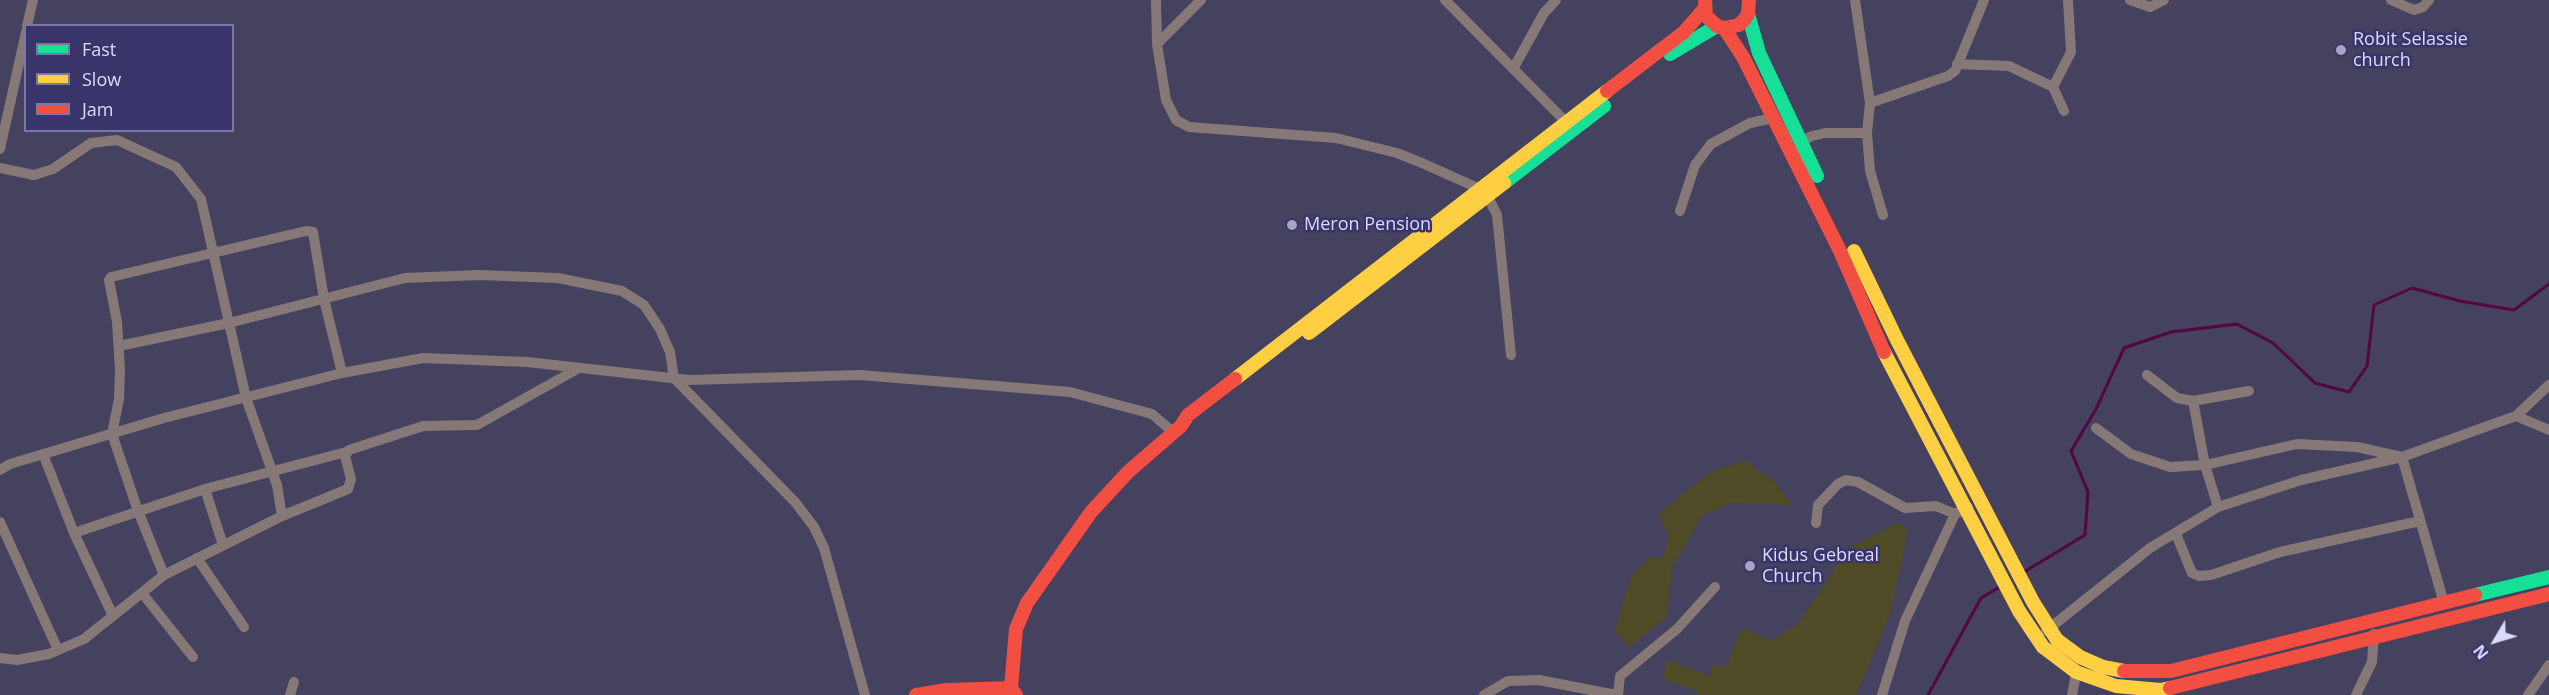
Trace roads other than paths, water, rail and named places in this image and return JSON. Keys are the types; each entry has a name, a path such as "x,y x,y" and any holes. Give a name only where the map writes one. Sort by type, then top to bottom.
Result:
{"main road":[{"path":"1704,4 1706,16 1721,27 1735,44 1773,118 1845,247"},
{"path":"916,695 947,690 1014,691 1016,629 1027,603 1043,576 1091,512 1128,472 1177,429 1188,415 1570,126 1684,32 1704,4"},
{"path":"1570,126 1677,49 1721,27 1739,25 1751,5"},
{"path":"1751,5 1759,53 1864,287 2033,602 2057,640 2080,657 2103,667 2134,673 2171,671 2549,577"},
{"path":"1864,287 1894,375 1960,511 1988,553 2036,638 2043,647 2076,672 2116,686 2160,690 2549,594"}],"street":[{"path":"27,24 33,0"},
{"path":"1156,0 1157,44 1166,100 1176,120 1189,127 1336,138 1397,153 1484,193 1497,215 1511,355"},
{"path":"1157,44 1201,0"},
{"path":"1445,0 1570,126"},
{"path":"1513,69 1544,13 1556,0"},
{"path":"1856,0 1870,103 1867,134 1870,171 1884,215"},
{"path":"1870,103 1948,76 1957,64 1984,0"},
{"path":"2054,87 2071,52 2068,0"},
{"path":"2130,0 2150,7 2164,0"},
{"path":"2391,0 2414,10 2423,7 2429,0"},
{"path":"0,149 24,41"},
{"path":"1957,64 2009,66 2054,87 2064,111"},
{"path":"1680,211 1695,165 1711,144 1750,123 1773,118"},
{"path":"1800,142 1812,136 1825,134 1867,134"},
{"path":"0,168 34,175 52,169 91,143 117,140 176,167 201,198 246,398 277,485 282,516"},
{"path":"164,575 138,511 111,434 119,399 119,346 111,277 306,231 312,232 324,299 342,373"},
{"path":"119,346 230,323 405,278 479,275 558,278 622,291 644,306 660,329 670,352 674,378 766,471 814,527 824,548 865,695"},
{"path":"0,470 10,464 111,434 246,398 342,373 423,358 579,368 674,378 860,375 1070,392 1152,414 1177,429"},
{"path":"74,533 205,489 272,470 346,453 423,426 477,424 579,368"},
{"path":"2147,375 2177,398 2193,401 2250,391"},
{"path":"2036,638 2150,548 2218,507 2301,480 2402,458 2516,416 2549,385"},
{"path":"2193,401 2205,465 2218,507"},
{"path":"2516,416 2549,430"},
{"path":"2096,428 2131,454 2170,466 2205,465 2297,444 2357,447 2402,458"},
{"path":"0,658 17,660 58,650 84,639 164,575 282,516 348,489 351,479 346,453"},
{"path":"43,454 74,533 113,616"},
{"path":"2402,458 2444,603"},
{"path":"1816,523 1818,505 1838,484 1846,480 1858,482 1905,508 1936,506 1960,511 1980,502"},
{"path":"205,489 223,545"},
{"path":"1882,695 1905,621 1960,511"},
{"path":"2176,534 2192,573 2199,576 2211,575 2280,552 2420,521"},
{"path":"0,522 58,650"},
{"path":"197,558 244,627"},
{"path":"1484,695 1508,681 1539,680 1617,695 1620,676 1677,629 1715,587"},
{"path":"142,593 193,657"},
{"path":"2356,695 2372,662 2374,637 2371,621"},
{"path":"2072,695 2080,657"},
{"path":"2529,695 2549,665"},
{"path":"290,695 294,682"}],"waterway":[{"path":"2024,572 2085,535 2088,492 2071,451 2096,409 2124,348 2171,332 2237,324 2273,343 2315,383 2349,392 2367,366 2374,305 2412,288 2460,301 2514,310 2549,284"},
{"path":"1928,695 1981,598 1998,588"}],"place":[{"name":"Robit Selassie church","path":"2341,50"},
{"name":"Meron Pension","path":"1292,225"},
{"name":"Kidus Gebreal Church","path":"1750,566"}]}
